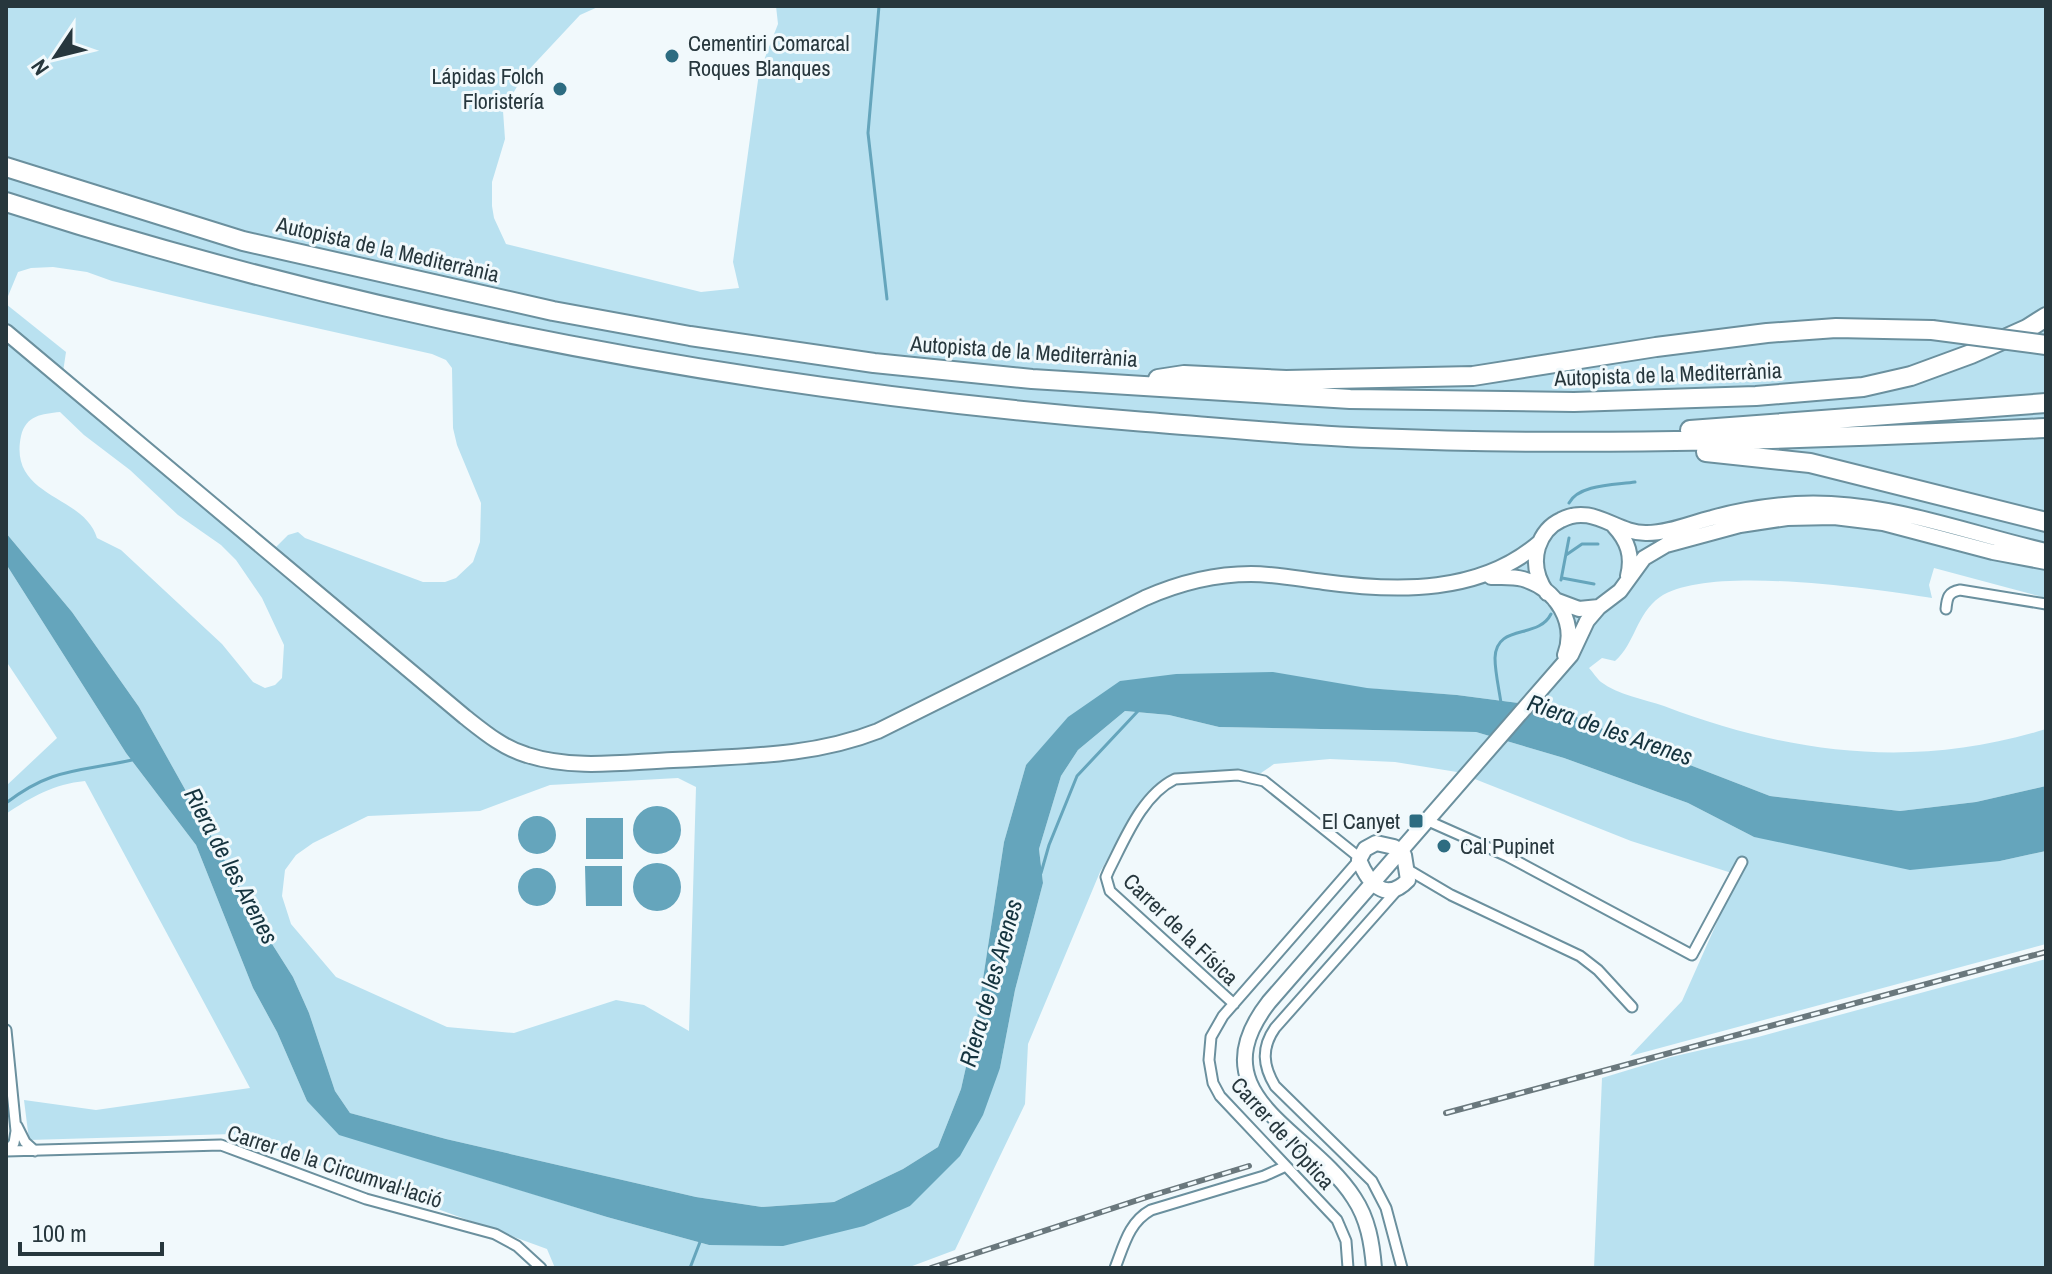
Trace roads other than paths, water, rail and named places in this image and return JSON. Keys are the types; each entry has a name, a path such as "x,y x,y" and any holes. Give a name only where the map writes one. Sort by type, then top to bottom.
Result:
{"highway":[{"name":"Autopista de la Mediterrània","path":"6,167 243,241 579,316 874,363 1032,379 1364,400 1574,402 1756,396 1886,383 1949,363 2027,329 2046,317"},
{"path":"6,202 138,244 306,288 510,334 740,375 940,404 1055,416 1373,438 1581,442 1775,440 2046,428"},
{"path":"1995,341 2046,305"},
{"path":"1137,384 1184,375 1286,380 1473,376 1656,347 1836,328 1932,330 2046,345"},
{"path":"1559,440 1604,432 1706,429 2046,403"},
{"path":"1581,442 1606,452 1702,452 1810,463 2046,522"}],"main road":[{"path":"6,332 465,717 512,750 547,761 586,764 728,758 832,746 878,731 1145,598 1201,579 1255,574 1394,589 1482,577 1523,579 1579,609 1599,607"},
{"path":"1482,577 1509,566 1540,542 1551,527 1574,515 1593,515 1634,532 1651,533 1765,507 1833,504 1901,514 2046,551"},
{"path":"1374,1268 1367,1224 1353,1196 1260,1101 1249,1085 1243,1056 1249,1031 1367,872 1400,850 1575,649 1587,621 1599,607 1615,597 1644,558 1666,545 1740,525 1819,517 1867,521 2046,562"},
{"path":"1611,523 1625,538 1630,553 1625,584"},
{"path":"1540,542 1536,569 1565,615 1570,635 1559,668"},
{"path":"1993,552 2046,570"},
{"path":"1376,843 1400,850 1404,855 1405,879 1393,891 1367,872 1365,849 1376,843"}],"street":[{"path":"1946,609 1948,596 1952,591 1960,590 2046,604"},
{"name":"Carrer de la Física","path":"1234,1004 1110,891 1106,877 1109,870 1143,810 1168,783 1175,779 1238,775 1258,779 1275,787 1367,872"},
{"path":"1426,820 1507,856 1692,955 1742,862"},
{"path":"1367,872 1381,903 1374,915"},
{"name":"Carrer de l'Òptica","path":"1348,1268 1346,1241 1337,1220 1229,1107 1213,1083 1209,1060 1215,1027 1234,1004 1347,876 1367,872"},
{"path":"1402,1268 1386,1208 1372,1181 1275,1086 1265,1066 1265,1047 1275,1028 1405,879 1426,881 1580,956 1598,970 1632,1007"},
{"path":"6,1030 14,1143 6,1149"},
{"path":"11,1121 35,1151"},
{"name":"Carrer de la Circumval·lació","path":"6,1149 35,1151 221,1145 366,1199 495,1234 517,1246 541,1268"},
{"path":"1115,1268 1133,1223 1151,1210 1264,1176 1286,1166"}],"water":[{"path":"6,533 72,612 139,707 293,977 309,1013 335,1091 350,1113 446,1139 696,1197 762,1207 834,1202 903,1169 938,1147 961,1089 977,1018 1004,842 1026,765 1068,717 1120,681 1176,674 1273,672 1367,688 1457,695 1556,708 1646,748 1770,796 1900,811 1976,802 2046,786 2046,851 2000,861 1910,870 1754,837 1688,803 1564,758 1476,732 1219,727 1169,715 1125,711 1078,750 1061,776 1039,849 1043,883 1015,990 1000,1068 983,1115 960,1156 910,1206 864,1226 783,1246 709,1245 339,1135 307,1101 277,1032 253,988 196,845 126,753 6,564"},
{"path":"657,806 666,807 674,813 680,821 680,839 674,847 666,853 657,854 648,853 640,847 634,839 633,830 634,821 640,813 648,807"},
{"path":"537,816 551,821 556,835 551,849 537,854 523,849 518,835 523,821"},
{"path":"586,818 623,818 623,859 586,859"},
{"path":"657,863 674,870 681,887 674,904 657,911 640,904 633,887 640,870"},
{"path":"585,866 622,866 622,906 586,906"},
{"path":"537,868 551,873 556,887 551,901 537,906 523,901 518,887 523,873"}],"waterway":[{"path":"879,6 868,133 887,299"},
{"path":"1569,503 1589,489 1635,482"},
{"path":"1561,580 1569,538"},
{"path":"1566,555 1582,544 1598,544"},
{"path":"1562,578 1594,584"},
{"path":"1501,703 1495,663 1497,647 1502,640 1537,627 1551,614"},
{"name":"Riera de les Arenes","path":"1041,873 1077,776 1138,711"},
{"path":"6,803 53,777 132,760"},
{"path":"690,1268 700,1242"}],"railway":[{"path":"1446,1113 2046,952"},
{"path":"931,1268 1249,1166"}],"place":[{"name":"Cementiri Comarcal Roques Blanques","path":"672,56"},
{"name":"Lápidas Folch Floristería","path":"560,89"},
{"name":"El Canyet","path":"1416,821"},
{"name":"Cal Pupinet","path":"1444,846"}]}
